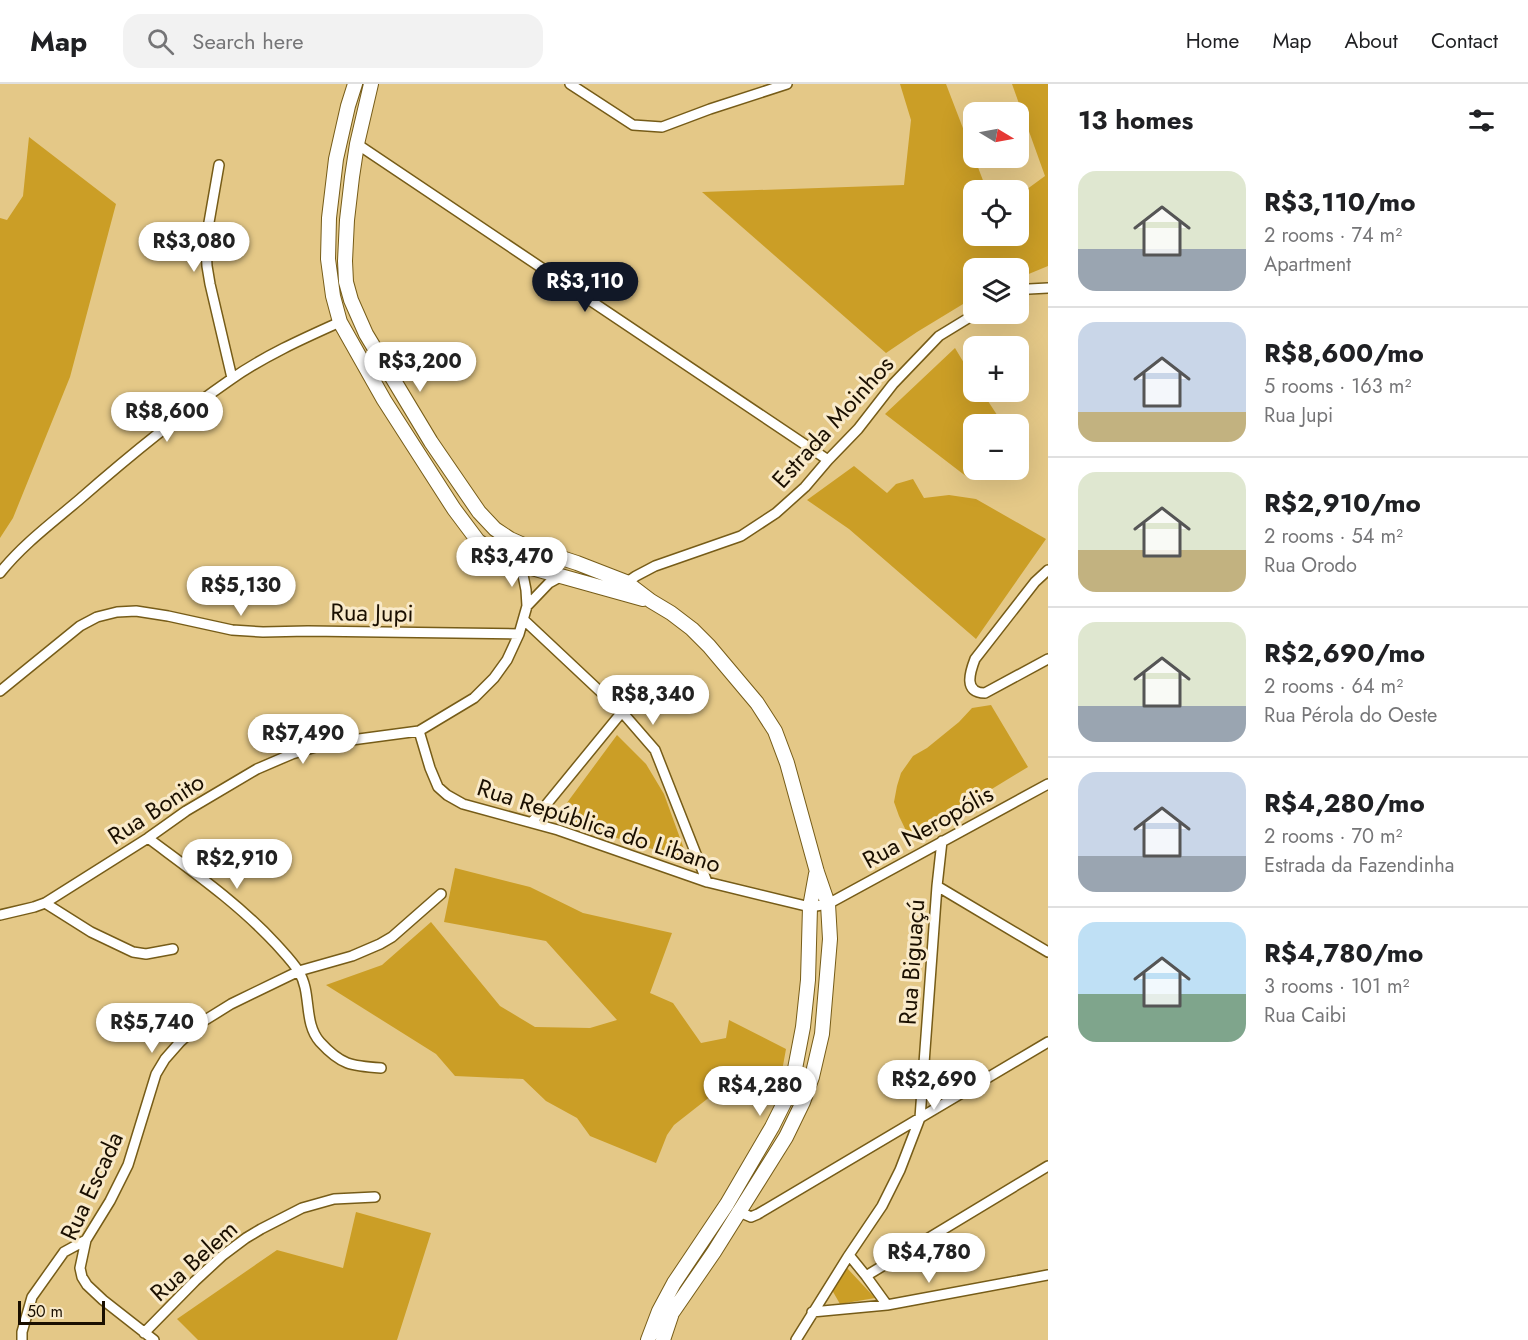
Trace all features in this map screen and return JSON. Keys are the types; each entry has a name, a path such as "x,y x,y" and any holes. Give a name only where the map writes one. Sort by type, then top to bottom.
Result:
{"main road":[{"path":"355,84 336,159 329,218 328,260 333,296 340,322 384,400 465,525 478,541 499,555 521,565 560,577 620,587"},
{"path":"371,84 357,144 346,220 345,261 346,282 351,300 366,334 425,432 474,505 495,529 528,547 577,563 672,614 709,645 757,703 775,731 788,762 817,872 828,904 830,939 822,1034 812,1077 803,1102 786,1137 672,1314 663,1340"},
{"path":"648,1340 659,1311 674,1283 727,1204 785,1101 794,1074 804,1015 808,980 810,907 817,872"}],"street":[{"path":"570,84 633,125 662,127 787,84"},
{"path":"357,144 828,460"},
{"path":"219,165 206,247 207,266 232,378"},
{"path":"1029,289 1048,288"},
{"name":"Estrada Moinhos","path":"620,587 656,566 741,536 776,513 805,487 858,429 893,384 939,336 963,321"},
{"path":"0,573 23,548 120,464 232,378 308,336 340,322"},
{"path":"521,565 527,606"},
{"path":"1048,570 1035,582 975,659 970,671 969,682 977,692 986,693 1048,659"},
{"path":"527,606 549,583 560,577"},
{"name":"Rua Bonito","path":"0,915 45,903 148,838 186,811 248,774 292,754 329,743 419,731 474,698 494,678 507,660 519,634 527,606"},
{"name":"Rua Jupi","path":"0,691 80,626 98,617 117,612 136,611 232,630 263,632 519,634"},
{"path":"524,620 622,712 655,750 707,882"},
{"path":"532,822 622,712"},
{"name":"Rua República do Libano","path":"419,731 438,787 463,804 532,822 707,882 810,907"},
{"name":"Rua Neropólis","path":"810,907 828,904 1048,784"},
{"path":"148,838 203,879 261,928 299,971 306,989 313,1030 318,1040 343,1062 355,1066 381,1068"},
{"name":"Rua Biguaçú","path":"796,1340 882,1206 896,1179 920,1118 942,841"},
{"path":"937,886 1048,952"},
{"name":"Rua Escada","path":"154,1340 87,1285 80,1268 86,1240 110,1201 128,1165 156,1074 165,1059 202,1022 231,1004 299,971 352,956 380,944 441,894"},
{"path":"45,903 92,932 133,952 146,954 173,948"},
{"path":"727,1204 739,1213 751,1217 758,1214 1048,1042"},
{"path":"867,1276 1048,1166"},
{"name":"Rua Belem","path":"144,1333 222,1256 261,1229 302,1208 334,1199 375,1197"},
{"path":"22,1340 22,1332 32,1297 64,1252 86,1240"},
{"path":"849,1255 887,1305"},
{"path":"812,1312 887,1305 1048,1275"}],"shaded area":[{"path":"900,84 946,84 963,128 963,168 978,168 983,180 963,180 963,246 1029,246 1029,188 1045,176 1029,131 1029,102 1018,102 1012,84 1048,84 1048,266 1029,274 1029,258 963,258 963,304 886,353 702,192 904,185 911,120"},
{"path":"29,137 116,204 70,377 13,518 0,538 0,218 7,220 23,196"},
{"path":"955,348 963,361 963,402 989,402 996,414 963,414 963,474 885,414"},
{"path":"854,466 887,493 896,484 913,479 924,498 949,495 976,499 1046,539 976,639 849,529 807,500"},
{"path":"991,705 1028,767 910,839 894,802 901,773 913,756 927,748 959,722 972,708"},
{"path":"617,735 646,764 664,794 688,860 555,819"},
{"path":"455,868 530,887 583,913 672,933 650,993 673,1003 701,1043 726,1038 729,1020 786,1049 780,1082 737,1071 729,1075 725,1085 674,1125 667,1135 656,1163 590,1136 577,1118 546,1101 523,1079 455,1076 436,1054 326,985 382,965 431,922 500,1006 535,1027 590,1028 617,1020 546,941 444,922"},
{"path":"356,1212 431,1233 397,1340 198,1340 177,1319 277,1250 343,1268"},
{"path":"847,1268 875,1298 840,1304 832,1290"}]}
